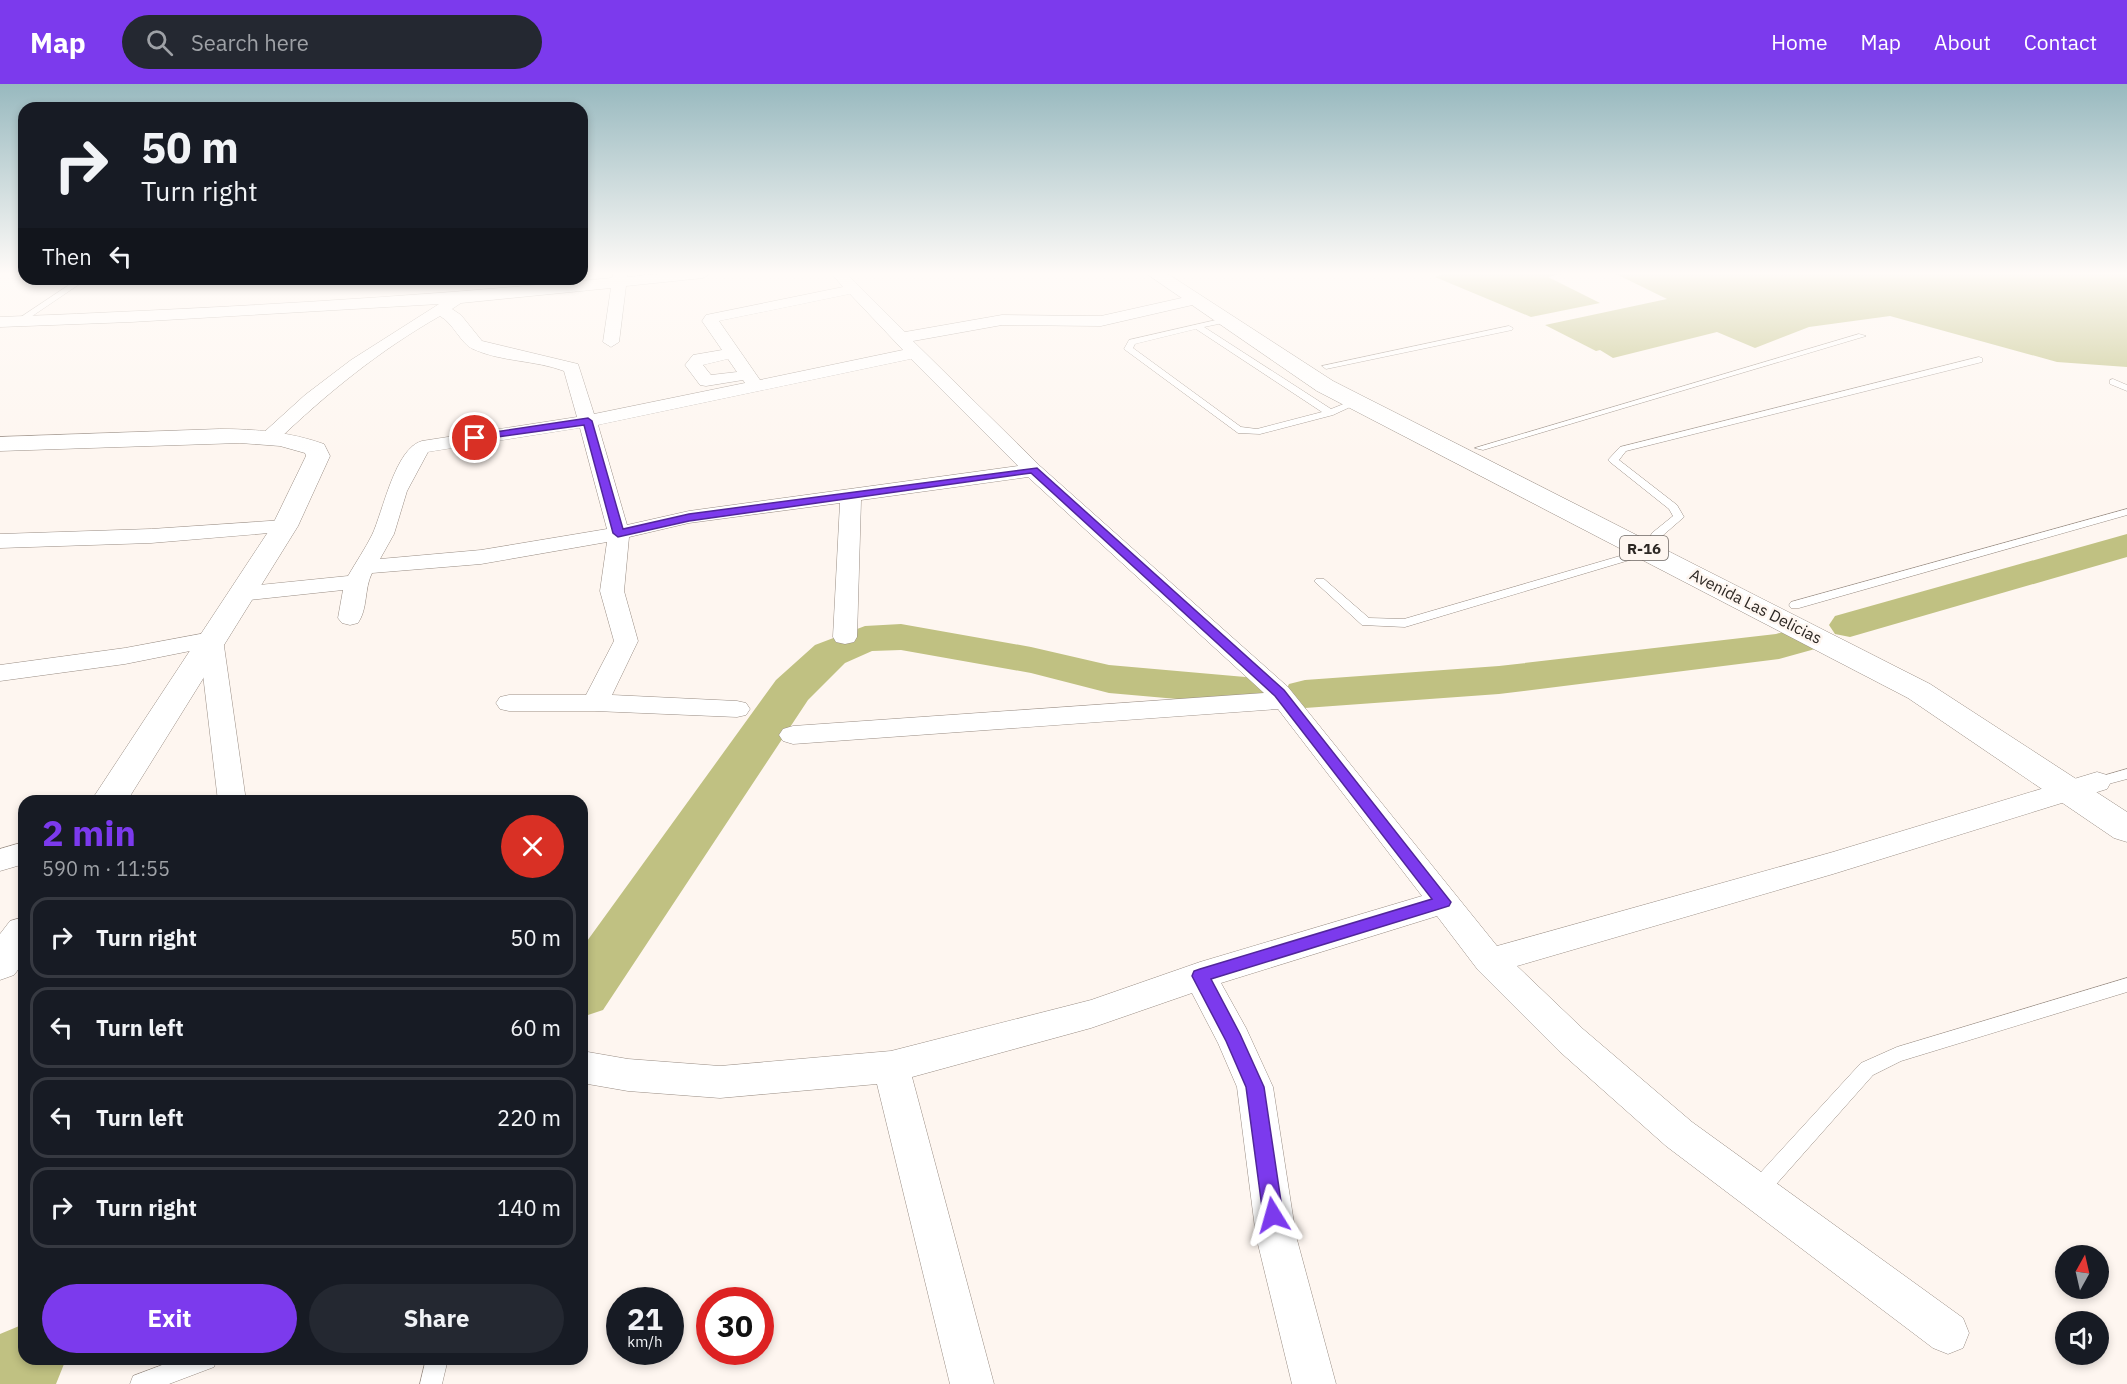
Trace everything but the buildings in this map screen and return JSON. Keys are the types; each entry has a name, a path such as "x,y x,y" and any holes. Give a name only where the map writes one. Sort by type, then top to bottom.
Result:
{"main road":[{"name":"Avenida Las Delicias","path":"1247,335 1325,386 1356,402 1653,543 1796,605 1947,685 2127,802"},
{"name":"Avenida Las Delicias","path":"1266,335 1326,366 1360,388 1480,448 1919,691 2127,829"},
{"path":"0,444 212,437 269,438 302,443 316,449 318,456 285,526 113,795"}],"street":[{"path":"269,438 309,399 356,363 400,335"},
{"path":"468,335 476,345 514,356 572,368 618,533 612,591 626,641 595,704"},
{"path":"611,342 612,335"},
{"path":"719,335 751,380"},
{"path":"897,335 1034,470 1285,700 1490,961 1571,1040 1679,1134 1948,1333"},
{"path":"350,618 360,575 383,534 397,491 418,450 422,447 588,421 751,380 908,346 949,335"},
{"path":"731,353 699,359 694,365 706,381 751,380"},
{"path":"240,594 481,557 618,533 689,517 1034,470"},
{"path":"845,637 851,495"},
{"path":"0,541 151,537 285,526"},
{"path":"0,673 125,656 211,639 231,795"},
{"path":"794,735 1285,700"},
{"path":"509,704 595,704 737,709"},
{"path":"1490,961 1833,863 2097,782"},
{"path":"0,860 18,855"},
{"path":"588,1068 628,1075 720,1082 891,1067 1091,1014 1200,976 1443,902"},
{"path":"1200,976 1234,1039 1255,1087 1276,1236 1314,1384"},
{"path":"891,1067 972,1384"}],"lane":[{"path":"1142,335 1132,342 1128,349 1238,430 1257,432 1330,413 1356,402"},
{"path":"1238,335 1330,413"},
{"path":"1326,366 1477,335"},
{"path":"1480,448 1862,336"},
{"path":"1320,581 1366,622 1405,623 1653,543 1679,517 1673,507 1612,460 1623,449 1979,360"},
{"path":"2113,382 2127,388"},
{"path":"1796,605 2127,512"},
{"path":"2097,782 2127,774"},
{"path":"1757,1191 1867,1069 1898,1055 2127,985"},
{"path":"141,1384 190,1365"},
{"path":"431,1384 436,1365"}],"shaded area":[{"path":"1564,335 1706,335 1613,358 1600,350 1596,351"},
{"path":"1723,335 1789,335 1755,348"},
{"path":"1958,335 2127,335 2127,367 2057,362"}],"waterway":[{"path":"1850,625 2127,545"},
{"path":"588,984 792,690 830,654 865,639 901,637 1031,660 1109,679 1268,693"},
{"path":"1305,694 1499,680 1779,646 1800,640"},
{"path":"0,1373 18,1364"}],"route":[{"path":"475,438 588,421 618,533 689,517 1034,470 1279,693 1443,902 1200,976 1234,1039 1255,1087 1273,1215"}]}
